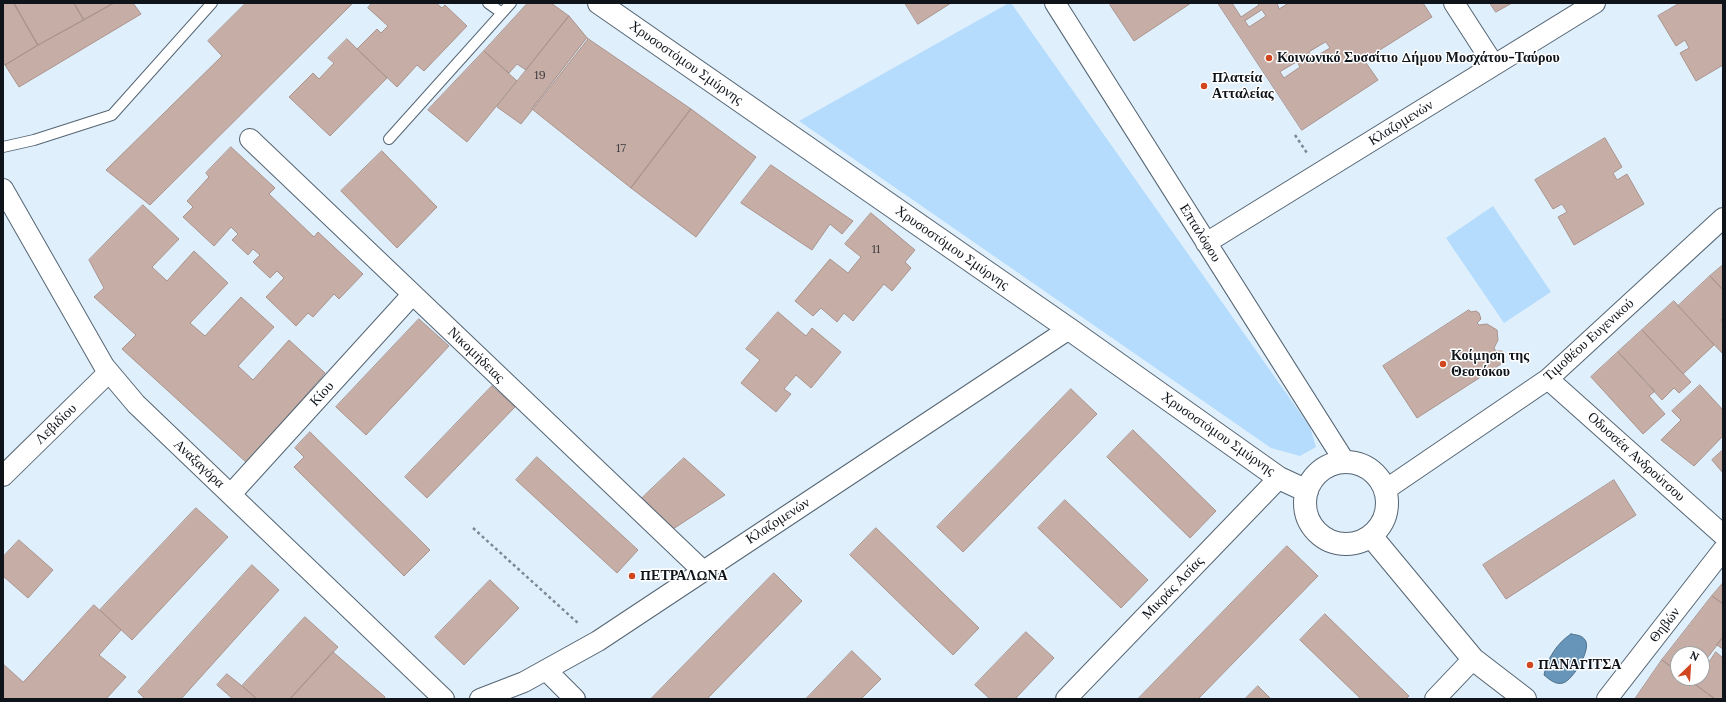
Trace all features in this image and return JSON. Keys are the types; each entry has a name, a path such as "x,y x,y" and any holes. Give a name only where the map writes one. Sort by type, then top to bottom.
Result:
{"street":[{"name":"Χρυσοστόμου Σμύρνης","path":"600,3 1069,329 1280,478 1307,490"},
{"name":"Επταλόφου","path":"1055,3 1345,462"},
{"path":"1454,3 1494,65"},
{"name":"Κλαζομενών","path":"1206,243 1595,3"},
{"name":"Νικομήδειας","path":"250,139 703,571"},
{"name":"Αναξαγόρα","path":"3,189 104,366 136,404 444,699"},
{"name":"Τιμοθέου Ευγενικού","path":"1385,490 1548,379 1723,218"},
{"name":"Κίου","path":"231,494 412,295"},
{"name":"Κλαζομενών","path":"480,699 524,682 598,641 1069,329"},
{"name":"Λεβιδίου","path":"3,476 109,372"},
{"name":"Οδυσσέα Ανδρούτσου","path":"1548,379 1723,535"},
{"path":"1345,462 1358,464 1370,469 1379,478 1385,490 1387,502 1386,515 1380,527 1371,536 1358,542 1343,544 1329,540 1317,532 1309,520 1305,505 1307,490 1312,480 1322,470 1333,465 1345,462"},
{"name":"Μικράς Ασίας","path":"1066,699 1280,478"},
{"path":"1371,536 1473,659 1525,699"},
{"name":"Θηβών","path":"1607,699 1723,550"},
{"path":"1435,699 1473,659"},
{"path":"546,670 575,699"}],"lane":[{"path":"3,147 34,140 112,116 212,3"},
{"path":"488,3 502,13"},
{"path":"389,139 511,3"}],"path":[{"path":"472,528 598,641"}],"shaded area":[{"path":"1011,3 1310,427 1316,447 1300,456 1271,448 799,121"},
{"path":"1493,206 1551,292 1504,323 1446,238"},
{"path":"1571,634 1584,638 1586,650 1584,657 1567,681 1563,683 1555,682 1544,675 1545,669 1553,652 1561,642"}],"building":[{"path":"3,3 14,3 38,45 5,65 3,62"},
{"path":"14,3 74,3 84,20 38,45"},
{"path":"74,3 114,3 84,20"},
{"path":"114,3 133,3 141,14 19,87 5,65"},
{"path":"246,3 353,3 150,205 106,170 222,56 208,41"},
{"path":"372,3 436,3 442,8 445,5 467,26 424,71 417,65 397,87 357,49 377,29 381,33 388,26 368,8"},
{"path":"528,3 551,3 569,16 526,70 517,64 509,73 484,51"},
{"path":"905,3 951,3 918,24"},
{"path":"1112,3 1191,3 1134,41 1110,5"},
{"path":"1218,3 1232,3 1241,17 1259,5 1257,3 1277,3 1279,9 1289,3 1423,3 1432,17 1364,60 1378,80 1302,130","holes":["1262,10 1266,16 1249,27 1245,21","1326,42 1330,48 1313,58 1309,52","1297,62 1300,67 1284,78 1280,72"]},
{"path":"1490,3 1512,3 1496,12"},
{"path":"1680,3 1723,3 1723,65 1696,81 1680,53 1689,48 1685,40 1676,46 1658,16"},
{"path":"569,16 588,39 521,124 497,107"},
{"path":"587,38 691,109 631,188 532,109"},
{"path":"347,39 387,78 330,136 289,97 313,73 319,79 334,63 328,58"},
{"path":"484,51 517,81 467,142 428,110"},
{"path":"691,109 756,157 696,237 631,188"},
{"path":"1605,138 1622,167 1613,173 1617,180 1627,174 1644,204 1574,245 1558,217 1567,212 1562,204 1553,209 1535,180"},
{"path":"231,147 275,188 269,194 314,237 318,232 363,274 339,299 334,294 313,317 308,313 296,326 266,297 284,278 277,271 270,278 253,262 260,255 253,249 248,255 232,240 238,234 231,227 214,246 183,217 193,207 187,201 209,177 206,173"},
{"path":"382,151 437,207 397,248 341,191"},
{"path":"771,165 853,221 842,234 830,224 812,250 741,203"},
{"path":"143,205 179,239 152,267 167,281 194,251 228,283 190,323 205,336 241,297 274,327 238,366 253,380 289,340 325,373 247,463 122,349 136,335 94,297 104,288 89,260"},
{"path":"871,213 915,250 905,262 911,268 892,291 884,284 853,321 844,313 837,322 821,308 813,316 795,301 830,259 848,273 861,257 845,244"},
{"path":"1723,265 1723,290 1710,276"},
{"path":"1710,276 1723,290 1723,318 1721,320 1723,323 1723,354 1678,306"},
{"path":"1674,301 1714,345 1683,374 1642,330"},
{"name":"Κοίμηση της Θεοτόκου","path":"1469,310 1471,312 1476,311 1479,313 1481,319 1477,323 1479,325 1487,324 1497,330 1498,340 1494,348 1496,351 1502,351 1504,353 1502,359 1504,362 1417,418 1383,366"},
{"path":"778,312 806,336 812,328 841,352 811,388 796,375 784,389 791,394 776,412 741,383 760,360 746,349"},
{"path":"419,319 449,346 366,435 336,407"},
{"path":"1642,330 1691,382 1679,393 1674,388 1662,400 1618,352"},
{"path":"1618,352 1655,391 1649,396 1665,414 1643,434 1591,377"},
{"path":"1700,385 1723,410 1723,436 1694,466 1661,440 1681,420 1672,411"},
{"path":"492,386 515,407 427,498 405,477"},
{"path":"1071,389 1097,414 963,552 937,527"},
{"path":"1133,430 1216,511 1190,538 1107,457"},
{"path":"310,432 430,550 404,576 294,467 304,457 295,448"},
{"path":"1723,450 1723,473 1712,460"},
{"path":"537,457 638,550 617,573 516,480"},
{"path":"684,458 725,495 670,531 639,501"},
{"path":"1614,480 1636,515 1506,599 1483,565"},
{"path":"1065,500 1148,580 1121,608 1038,528"},
{"path":"196,508 228,537 132,640 100,610"},
{"path":"876,528 979,628 953,655 850,555"},
{"path":"19,540 53,570 28,598 3,576 3,557"},
{"path":"1287,546 1318,576 1198,699 1138,699"},
{"path":"252,565 279,590 181,699 145,699 138,692"},
{"path":"774,573 802,601 707,699 651,699"},
{"path":"490,580 519,608 464,665 435,637"},
{"path":"1723,583 1723,604 1712,596"},
{"path":"1712,596 1723,604 1723,637 1710,654 1710,646 1673,646"},
{"path":"94,605 121,630 99,655 126,677 106,699 3,699 3,664 23,682"},
{"path":"1325,614 1409,696 1406,699 1361,699 1300,640"},
{"path":"305,617 338,647 290,699 257,699 242,686"},
{"path":"1026,632 1054,658 1015,699 990,699 975,685"},
{"path":"1723,637 1723,649 1717,645"},
{"path":"1670,650 1670,666 1662,660"},
{"path":"852,651 881,679 861,699 806,699"},
{"path":"333,652 385,697 384,699 290,699"},
{"path":"1716,652 1723,658 1723,699 1715,699 1698,686 1710,686 1710,661"},
{"path":"1662,660 1670,666 1670,686 1697,686 1715,699 1635,699"},
{"path":"227,674 257,699 233,699 217,685"},
{"path":"1258,686 1271,699 1245,699"}],"place":[{"name":"Κοινωνικό Συσσίτιο Δήμου Μοσχάτου-Ταύρου","path":"1269,58"},
{"name":"Πλατεία Ατταλείας","path":"1204,86"},
{"name":"Κοίμηση της Θεοτόκου","path":"1443,364"},
{"name":"ΠΕΤΡΑΛΩΝΑ","path":"632,576"},
{"name":"ΠΑΝΑΓΙΤΣΑ","path":"1530,665"}]}
